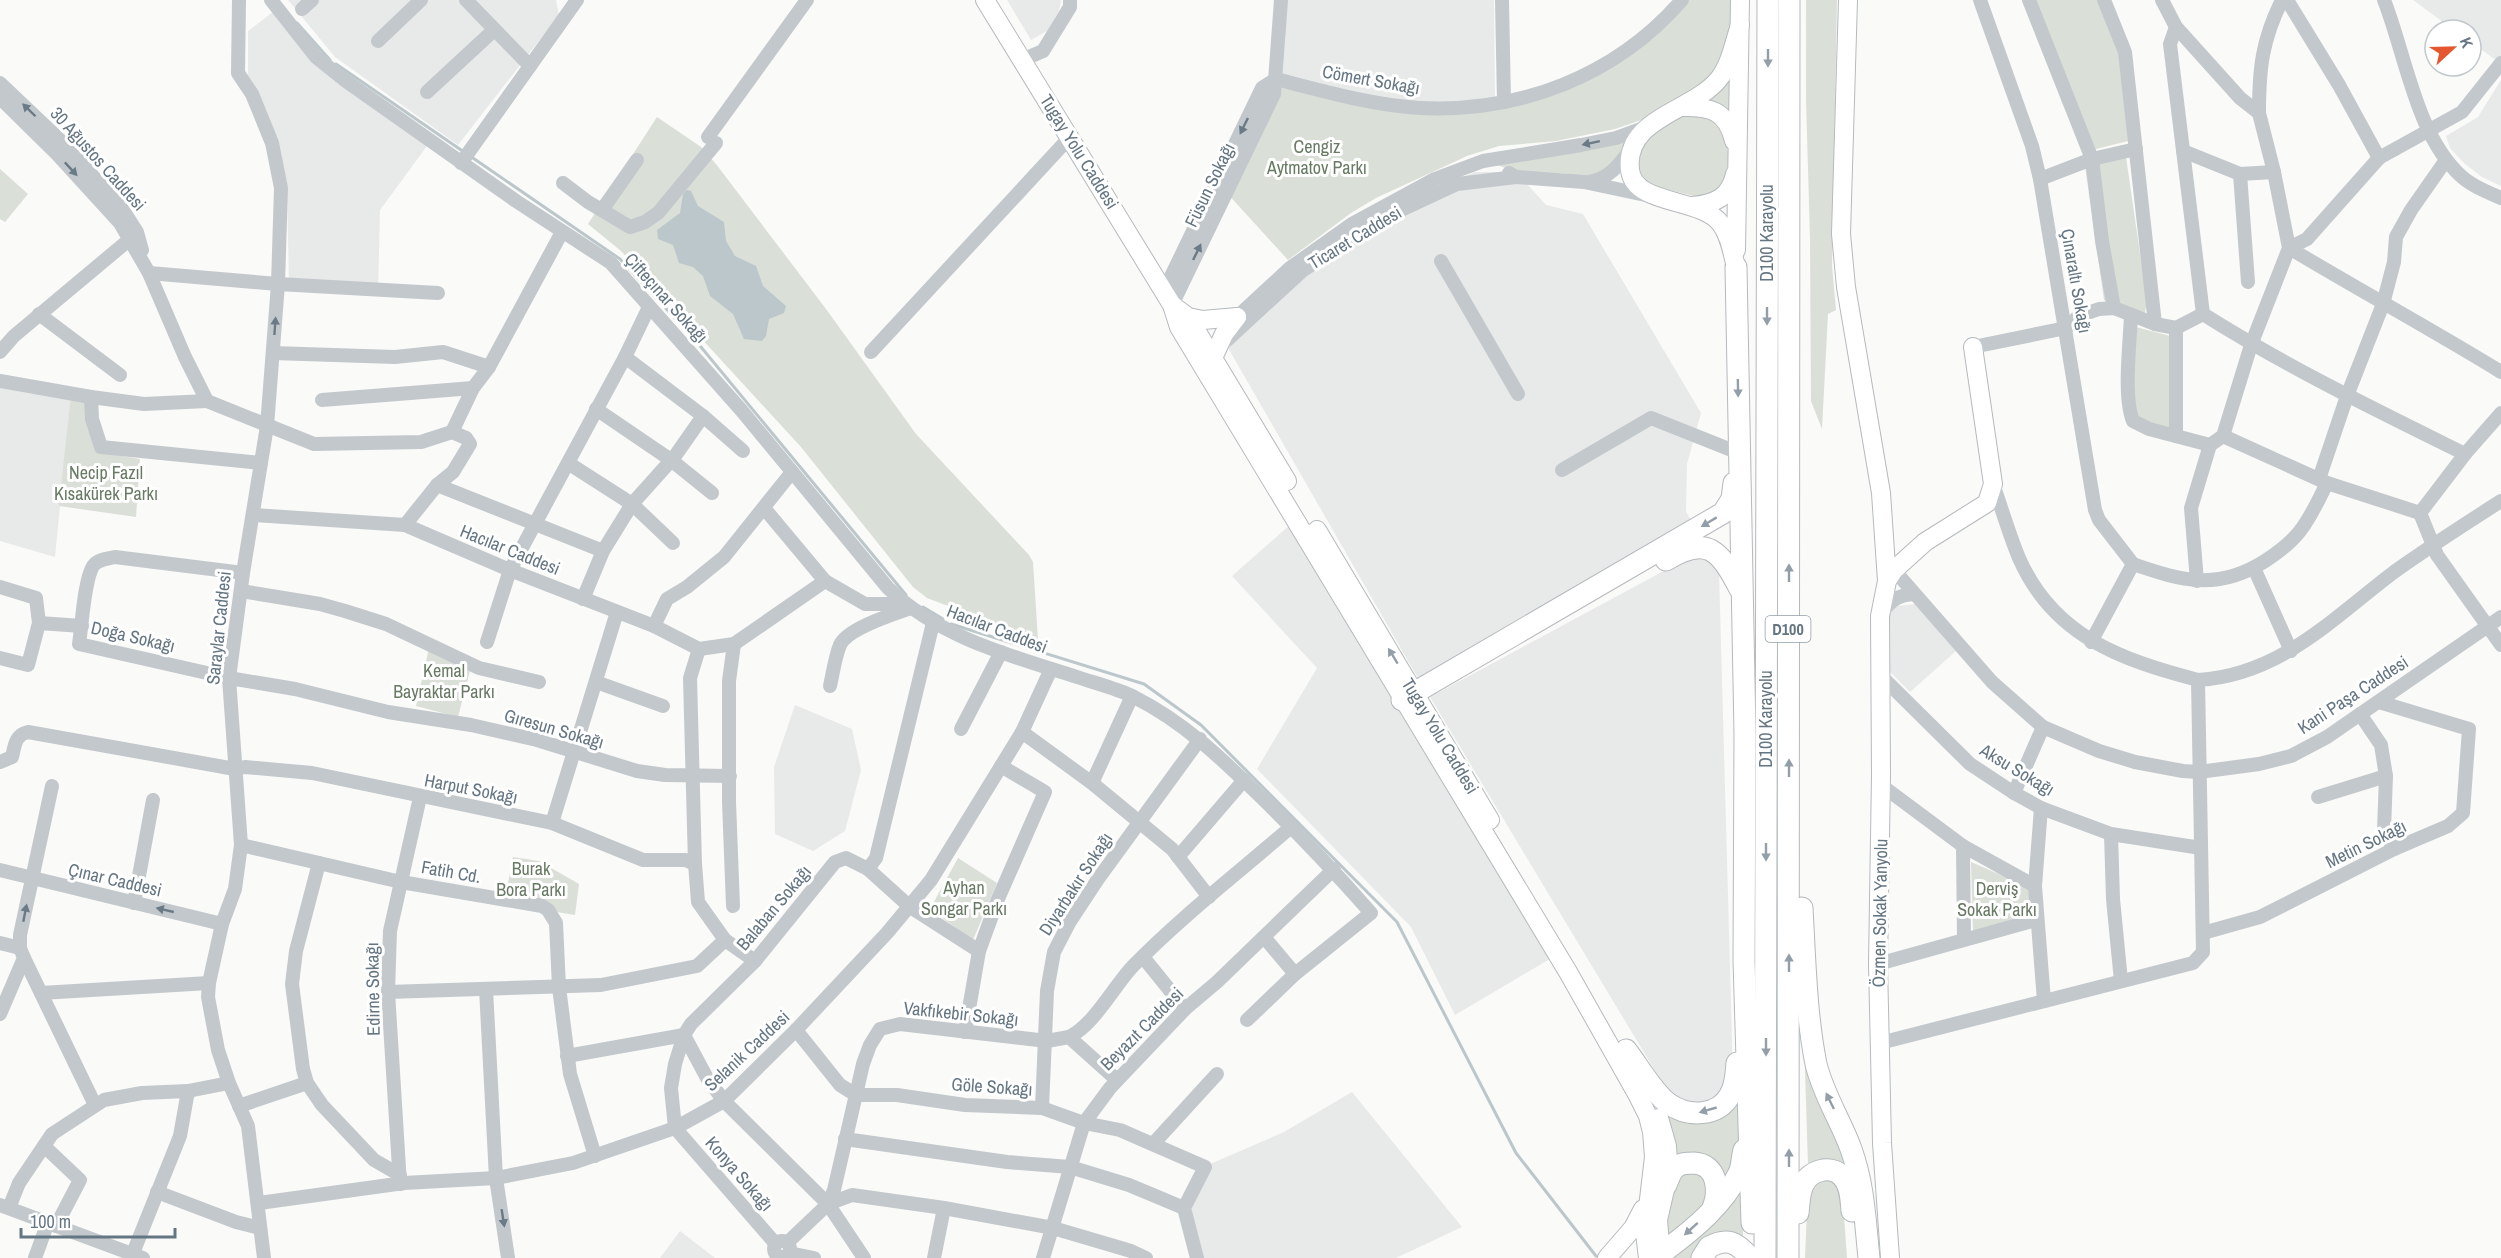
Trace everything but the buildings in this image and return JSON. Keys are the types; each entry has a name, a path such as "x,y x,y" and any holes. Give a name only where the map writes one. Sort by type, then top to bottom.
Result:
{"highway":[{"name":"D100 Karayolu","path":"1764,1258 1768,0"},
{"name":"D100 Karayolu","path":"1789,0 1789,1258"},
{"path":"1736,267 1745,732 1744,961 1752,1258"},
{"path":"1745,732 1754,534 1766,437"},
{"path":"1412,701 1723,513 1732,499 1739,453"},
{"path":"1412,701 1681,551 1703,548 1717,554 1724,560 1741,591"},
{"path":"1789,798 1800,887 1816,1066 1851,1147 1861,1180 1869,1258"},
{"path":"1626,1050 1667,1103 1684,1112 1701,1113 1719,1107 1730,1096 1736,1080 1744,961"},
{"path":"1664,1253 1713,1208 1739,1172 1744,1146 1746,1079"},
{"path":"1658,1186 1674,1168 1685,1163 1702,1164 1710,1169 1716,1183 1718,1196 1713,1208"},
{"path":"1789,1258 1803,1185 1812,1174 1822,1170 1832,1170 1842,1176 1850,1191 1855,1258"},
{"path":"1702,1258 1708,1247 1725,1240 1733,1242 1752,1258"}],"main road":[{"name":"Tugay Yolu Caddesi","path":"985,0 1168,298 1179,327 1209,354 1238,400 1568,972 1648,1116 1658,1186"},
{"path":"1736,267 1740,0"},
{"name":"Özmen Sokak Yanyolu","path":"1848,0 1841,234 1846,287 1881,493 1890,575 1880,616 1881,785 1878,964 1882,1143 1890,1258"},
{"name":"Ticaret Caddesi","path":"1736,267 1730,241 1720,222 1692,206 1658,197 1633,182 1629,167 1632,148 1647,127 1700,96 1718,80 1729,58 1740,25"},
{"path":"1679,107 1707,107 1721,116 1730,128 1737,159 1732,185 1726,195 1708,204 1692,206"},
{"name":"Tugay Yolu Caddesi","path":"1168,298 1188,317 1412,701 1626,1050 1656,1109 1663,1130 1668,1162 1658,1186"},
{"path":"1188,317 1203,320 1237,317"},
{"path":"1209,354 1237,317"},
{"path":"1890,575 1925,542 1987,503 1993,484 1974,347"},
{"path":"1658,1186 1658,1220 1664,1253"},
{"path":"1607,1258 1633,1228 1658,1186"},
{"path":"1648,1258 1645,1233 1658,1186"}],"street":[{"name":"Saraylar Caddesi","path":"238,0 238,73 252,94 272,143 281,188 278,284 267,426 243,573 229,678 241,845 235,889 222,924 208,984 208,998 218,1050 228,1083 248,1126 264,1258"},
{"name":"Çifteçınar Sokağı","path":"271,0 316,57 461,163 611,263 742,411 888,588 908,606"},
{"path":"378,40 421,0"},
{"path":"466,0 530,66"},
{"path":"461,163 577,0"},
{"path":"563,183 630,227 645,222 658,213 712,140 807,0"},
{"path":"1022,60 1043,51 1070,7 1070,0"},
{"path":"1276,79 1281,0"},
{"path":"1502,0 1504,102"},
{"name":"Cömert Sokağı","path":"1276,79 1378,103 1420,108 1473,107 1504,102 1553,90 1591,72 1651,32 1682,0"},
{"name":"Çınaraltı Sokağı","path":"1980,0 2032,146 2040,178 2095,510 2099,520 2133,564"},
{"path":"2029,0 2092,159 2114,308"},
{"path":"2104,0 2125,52 2155,324"},
{"path":"2162,0 2176,27 2240,98 2259,113"},
{"path":"2197,581 2191,508 2210,445 2223,436 2251,345 2289,248 2274,172 2259,113 2263,54 2270,25 2282,0"},
{"path":"2287,0 2339,85 2379,158"},
{"path":"2384,0 2427,130 2446,160 2462,177 2501,198"},
{"path":"2176,27 2170,44 2203,314"},
{"path":"427,92 494,30"},
{"path":"2289,248 2307,239 2379,158 2462,112 2501,63"},
{"name":"Füsun Sokağı","path":"1168,298 1262,88 1276,79"},
{"name":"30 Ağustos Caddesi","path":"0,82 59,139 125,212 137,232 149,273 184,357 207,401"},
{"name":"30 Ağustos Caddesi","path":"0,98 120,223 149,273"},
{"name":"Ticaret Caddesi","path":"1237,317 1290,268 1352,224 1435,179 1483,161 1581,146 1616,138 1647,127"},
{"path":"871,352 1070,137"},
{"name":"Ticaret Caddesi","path":"1584,182 1600,180 1606,176 1621,163 1632,148"},
{"path":"2040,178 2092,159 2136,149"},
{"path":"2183,151 2240,174 2274,172"},
{"path":"602,210 637,160"},
{"path":"2091,642 2133,564 2173,578 2197,581 2227,578 2254,568 2285,548 2302,529 2323,481 2347,396 2383,304 2394,262 2396,237 2411,210 2446,160"},
{"name":"Ticaret Caddesi","path":"1483,161 1516,177"},
{"path":"2240,174 2248,282"},
{"name":"Ticaret Caddesi","path":"1209,354 1302,271 1382,219 1457,184 1516,177 1584,182 1658,197"},
{"path":"452,432 473,388 489,367 562,232"},
{"path":"0,352 39,314 130,239"},
{"path":"2289,248 2383,304 2438,333 2501,372"},
{"path":"1441,261 1518,394"},
{"path":"149,273 278,284 438,293"},
{"path":"487,642 510,570 625,357 649,307"},
{"path":"1974,347 2066,328 2079,316 2099,309 2114,308 2155,324 2176,328 2203,314"},
{"path":"39,314 120,375"},
{"path":"2203,314 2251,345 2347,396 2465,454"},
{"path":"2131,315 2130,412 2133,421 2139,425 2210,445"},
{"path":"2176,328 2176,436"},
{"path":"273,353 394,357 444,352 489,367"},
{"path":"625,357 703,416 743,451"},
{"path":"0,381 144,404 207,401 315,444 422,442 452,432 466,438 470,444 453,472 437,485 405,525"},
{"path":"322,400 473,388"},
{"path":"91,397 92,419 101,447 261,463"},
{"path":"596,409 671,460 712,493"},
{"path":"2420,513 2465,454 2501,412"},
{"path":"584,598 603,551 632,504 671,460 703,416"},
{"path":"1562,470 1651,418 1739,453"},
{"path":"2223,436 2323,481 2420,513"},
{"path":"568,463 632,504 673,543"},
{"path":"654,626 667,599 687,587 724,557 792,472"},
{"path":"1993,484 2020,560 2039,594 2065,622 2091,642 2132,660 2198,680 2232,675 2259,667 2291,651 2433,546 2501,501"},
{"path":"437,485 603,551"},
{"path":"764,508 825,581 865,603 908,606"},
{"path":"2420,513 2433,546 2501,645"},
{"name":"Hacılar Caddesi","path":"253,515 405,525 510,570 654,626 699,649"},
{"name":"Doğa Sokağı","path":"229,678 79,644 93,565 102,560 115,557 243,573"},
{"path":"2254,568 2291,651"},
{"name":"Kani Paşa Caddesi","path":"1890,575 1914,594 1992,682 2043,727 2099,751 2135,762 2167,769 2199,772 2259,764 2291,756 2327,737 2501,617"},
{"path":"755,961 725,940 702,910 699,902 695,864 690,678 699,649 734,644 825,581"},
{"path":"0,587 36,597 39,622 28,665 0,658"},
{"path":"241,591 320,604 345,611 386,624 479,668 539,682"},
{"path":"1880,616 1889,602 1914,594"},
{"path":"830,686 841,643 862,628 908,606"},
{"name":"Hacılar Caddesi","path":"908,606 933,623 1001,652 1132,696 1174,719 1200,739 1244,780 1334,869 1371,913 1295,974"},
{"path":"552,823 617,612"},
{"path":"39,622 82,626"},
{"path":"868,869 876,858 933,623"},
{"path":"733,906 729,681 734,644"},
{"path":"961,729 1001,652"},
{"name":"Selanik Caddesi","path":"259,1203 400,1179 496,1178 573,1163 675,1128 724,1101 796,1030 887,933 931,880 1022,732 1052,669"},
{"name":"Aksu Sokağı","path":"1880,675 1970,764 2041,808 2111,834 2201,848"},
{"name":"Gıresun Sokağı","path":"229,678 295,689 388,712 471,725 637,771 692,776 730,776"},
{"path":"1880,1043 2193,963 2203,952 2198,680"},
{"path":"596,682 663,706"},
{"path":"1092,783 1132,696"},
{"name":"Metin Sokağı","path":"2203,933 2260,917 2394,849 2448,826 2463,813 2469,729 2379,702"},
{"path":"2360,714 2381,745 2386,776 2384,830 2394,849"},
{"path":"2014,793 2043,727"},
{"name":"Harput Sokağı","path":"0,762 12,757 16,740 21,734 28,732 235,769 245,767 312,773 552,823 643,860 686,860 695,864"},
{"path":"1022,732 1092,783 1173,849 1209,897"},
{"name":"Diyarbakır Sokağı","path":"1042,1108 1047,1041 1047,991 1054,952 1069,923 1138,821 1200,739"},
{"path":"964,1032 980,951 998,899 1045,792 1001,766"},
{"path":"2318,797 2386,776"},
{"path":"1178,857 1244,780"},
{"path":"1881,785 1963,846 2035,886"},
{"path":"52,786 20,935 22,953 95,1105"},
{"name":"Edirne Sokağı","path":"400,1179 388,992 390,931 420,797"},
{"path":"134,903 153,800"},
{"path":"2041,808 2035,886 2044,1000"},
{"path":"1117,1080 1069,1037 1092,1017 1143,957 1179,922 1291,827"},
{"path":"2111,834 2113,899 2121,981"},
{"name":"Fatih Cd.","path":"241,845 401,882 542,906 548,910 556,923 560,987 570,1074 595,1156"},
{"path":"1963,846 1964,939"},
{"name":"Balaban Sokağı","path":"675,1128 671,1088 675,1064 684,1035 691,1024 755,961 835,862 846,858 868,869 909,906 980,951"},
{"path":"319,863 296,951 292,984 303,1069 308,1083 322,1105 374,1160 400,1179"},
{"name":"Beyazıt Caddesi","path":"1043,1258 1084,1123 1117,1080 1185,1009 1334,869"},
{"name":"Çınar Caddesi","path":"0,870 222,924"},
{"path":"1878,964 2036,920"},
{"path":"1247,1020 1295,974 1264,937"},
{"path":"388,992 601,985 697,966 725,940"},
{"path":"0,943 22,953"},
{"path":"0,1014 22,953"},
{"path":"1143,957 1185,1009"},
{"path":"41,993 208,984"},
{"path":"486,989 496,1178 508,1258"},
{"name":"Vakfıkebir Sokağı","path":"780,1250 828,1204 837,1182 844,1139 870,1045 880,1029 900,1024 1047,1041 1069,1037"},
{"path":"796,1030 840,1085 856,1095"},
{"path":"567,1056 684,1035 707,1078 724,1101 828,1204 864,1258"},
{"path":"1153,1144 1217,1074"},
{"path":"188,1091 180,1136 157,1192 135,1257 5,1207 52,1134 95,1105 104,1100 142,1093 188,1091 228,1083"},
{"path":"239,1106 308,1083"},
{"name":"Göle Sokağı","path":"856,1095 897,1095 965,1105 1042,1108 1084,1123 1120,1130 1204,1167 1184,1208"},
{"name":"Konya Sokağı","path":"675,1128 780,1250"},
{"path":"844,1139 1006,1162 1070,1167 1138,1188 1184,1208 1197,1258"},
{"path":"35,1258 52,1224 80,1180 44,1146"},
{"path":"157,1192 236,1222 260,1228"},
{"path":"828,1204 852,1195 944,1208 1053,1228 1131,1251 1146,1258"},
{"path":"934,1258 944,1208"},
{"path":"780,1250 814,1258"}],"shaded area":[{"path":"288,0 556,0 559,15 458,145 335,57"},
{"path":"1007,0 1061,0 1059,11 1047,31 1031,40"},
{"path":"1281,0 1494,0 1495,102 1380,103 1277,80"},
{"path":"2413,0 2501,0 2501,56 2497,61 2483,51 2483,18 2438,18"},
{"path":"273,12 427,146 380,210 378,293 289,288 287,182 248,75 248,31"},
{"path":"2501,80 2501,186 2482,177 2464,163 2450,148 2446,136 2478,117"},
{"path":"1475,172 1516,172 1546,205 1583,214 1701,413 1687,464 1686,512 1694,524 1419,680 1227,346 1308,266 1405,202"},
{"path":"687,190 691,191 698,206 724,222 726,241 735,256 756,266 763,286 786,306 784,313 769,319 766,336 762,341 744,339 733,314 710,296 703,276 693,267 679,263 673,245 658,239 657,230 680,213 683,194"},
{"path":"0,384 71,394 55,557 0,541"},
{"path":"1291,524 1555,956 1455,1015 1411,927 1257,769 1317,668 1232,576"},
{"path":"1704,557 1719,572 1733,1075 1726,1091 1704,1109 1669,1094 1430,697 1686,559"},
{"path":"1916,604 1956,651 1910,692 1886,668 1886,619 1897,606"},
{"path":"795,705 852,729 861,770 845,831 813,851 775,834 774,767"},
{"path":"1352,1092 1462,1227 1396,1258 1194,1258 1181,1209 1201,1168 1284,1132"},
{"path":"680,1231 715,1258 660,1258"}],"green space":[{"name":"Cengiz Aytmatov Parkı","path":"1682,0 1740,0 1717,79 1679,107 1615,129 1556,141 1499,146 1467,156 1376,198 1351,213 1288,260 1226,192 1276,79 1378,103 1473,107 1587,74"},
{"path":"1806,0 1837,0 1832,266 1836,310 1828,314 1822,429 1811,401"},
{"path":"2036,0 2097,0 2119,52 2128,141 2092,150"},
{"path":"1729,76 1729,115 1705,99"},
{"path":"1681,113 1719,118 1725,136 1728,167 1724,186 1703,198 1652,186 1643,181 1636,168 1642,143"},
{"path":"657,117 701,147 716,164 826,309 916,434 1029,555 1033,562 1038,640 927,598 913,587 801,447 621,251 588,224"},
{"path":"1630,138 1626,147 1607,171 1588,177 1561,173 1516,172 1495,164"},
{"path":"2126,157 2147,302 2145,313 2104,300 2085,166"},
{"path":"0,169 28,194 5,222 0,219"},
{"path":"2136,327 2174,337 2172,429 2143,424 2135,418 2133,378"},
{"name":"Necip Fazıl Kısakürek Parkı","path":"71,394 87,398 87,427 98,452 140,459 136,517 59,506"},
{"name":"Kemal Bayraktar Parkı","path":"429,648 471,667 458,717 416,706"},
{"name":"Burak Bora Parkı","path":"513,857 539,861 579,884 575,915 557,912 506,894"},
{"name":"Ayhan Songar Parkı","path":"958,858 997,883 973,940 930,909"},
{"name":"Derviş Sokak Parkı","path":"1971,862 2029,887 2032,915 1973,931"},
{"path":"1803,1007 1850,1174 1818,1162 1808,1164"},
{"path":"1742,1100 1740,1148 1734,1172 1722,1179 1673,1161 1660,1106 1732,1103"},
{"path":"1689,1168 1711,1181 1706,1209 1665,1241 1665,1223 1673,1178"},
{"path":"1744,1170 1743,1238 1695,1258 1670,1258"},
{"path":"1833,1177 1842,1189 1847,1258 1805,1258 1808,1187 1815,1180"}],"waterway":[{"path":"297,23 330,60"},
{"path":"336,64 464,152"},
{"path":"470,156 620,259 696,341 906,595"},
{"path":"923,607 943,619"},
{"path":"951,624 1144,684 1201,725 1397,922 1516,1153 1596,1256"}]}
